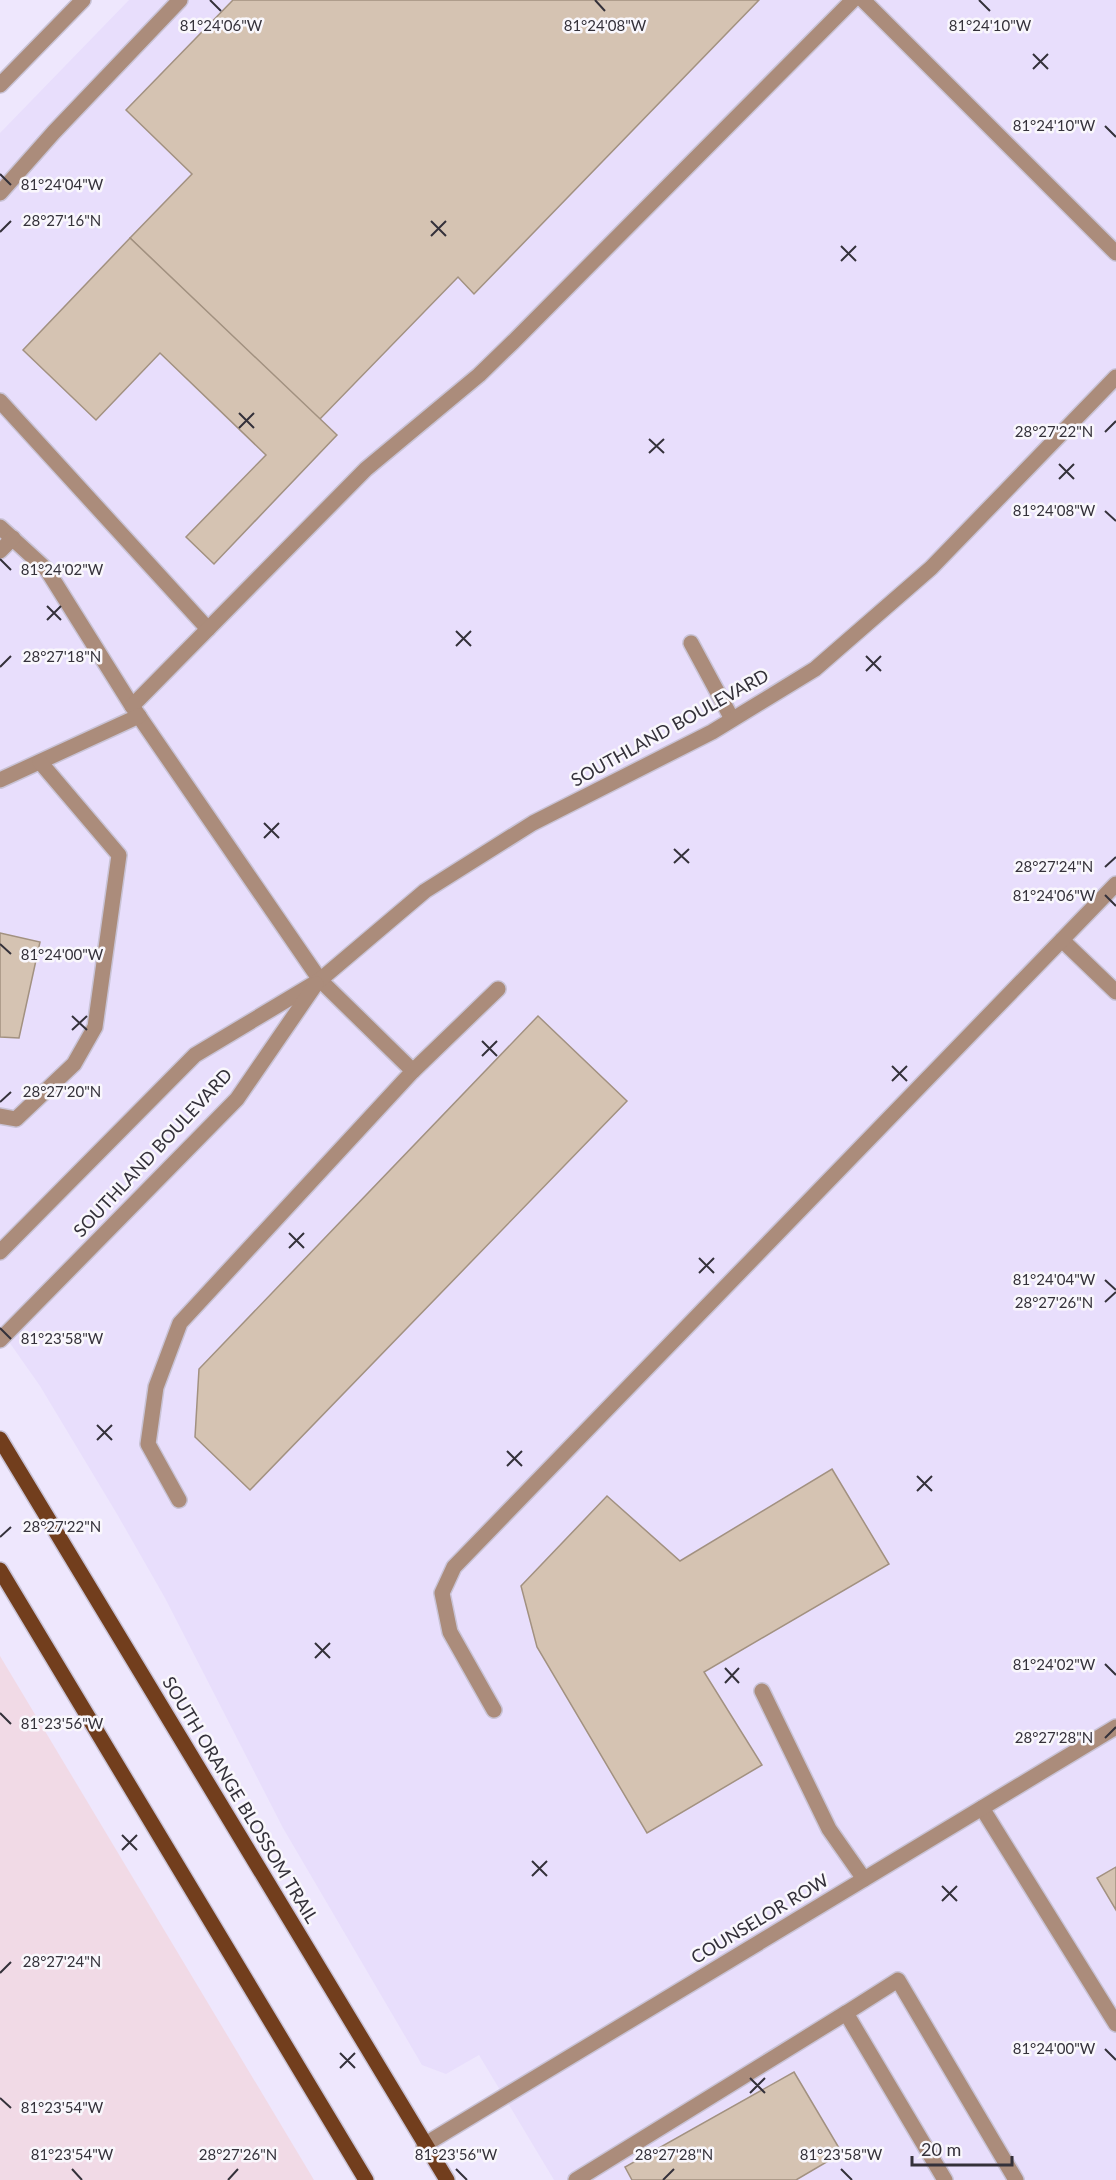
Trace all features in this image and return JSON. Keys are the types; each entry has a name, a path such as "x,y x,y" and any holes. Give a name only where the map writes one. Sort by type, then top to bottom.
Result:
{"main road":[{"name":"SOUTH ORANGE BLOSSOM TRAIL","path":"0,1439 447,2180"},
{"path":"0,1570 366,2180"}],"street":[{"path":"0,85 83,0"},
{"path":"0,193 54,132 180,0"},
{"path":"0,780 40,762 135,711 208,629 366,469 479,375 853,0"},
{"path":"863,0 1116,253"},
{"name":"SOUTHLAND BOULEVARD","path":"0,1252 195,1054 320,980 435,885 533,823 712,732 815,669 931,568 1116,377"},
{"path":"0,402 208,629"},
{"path":"0,527 47,570 135,711 320,980 413,1071"},
{"path":"0,551 13,538"},
{"path":"691,643 732,719"},
{"path":"0,1116 16,1119 74,1064 95,1027 119,855 40,762"},
{"path":"494,1710 450,1632 442,1593 454,1567 1116,884"},
{"path":"1062,940 1116,992"},
{"name":"SOUTHLAND BOULEVARD","path":"0,1340 237,1099 320,980"},
{"path":"179,1500 148,1444 156,1387 180,1323 413,1071 498,989"},
{"path":"762,1691 829,1829 864,1879"},
{"name":"COUNSELOR ROW","path":"424,2145 1116,1727"},
{"path":"982,1808 1116,2024"},
{"path":"576,2180 898,1980 1016,2180"},
{"path":"846,2013 945,2180"}],"shaded area":[{"path":"129,0 1116,0 1116,2180 554,2180 479,2055 446,2074 422,2065 283,1828 165,1598 117,1514 40,1386 0,1329 0,133"},
{"path":"0,1656 314,2180 0,2180"}],"building":[{"path":"233,0 759,0 474,294 458,277 319,420 130,238 192,174 126,110"},
{"path":"130,238 337,435 214,564 186,537 266,455 160,353 96,420 23,350"},
{"path":"0,933 40,942 19,1038 0,1037"},
{"path":"538,1016 627,1101 250,1490 195,1437 199,1369"},
{"path":"832,1469 889,1564 704,1672 762,1765 647,1833 537,1647 521,1586 607,1496 680,1561"},
{"path":"1116,1867 1116,1910 1097,1878"},
{"path":"794,2072 842,2153 796,2180 632,2180 625,2167"}]}
